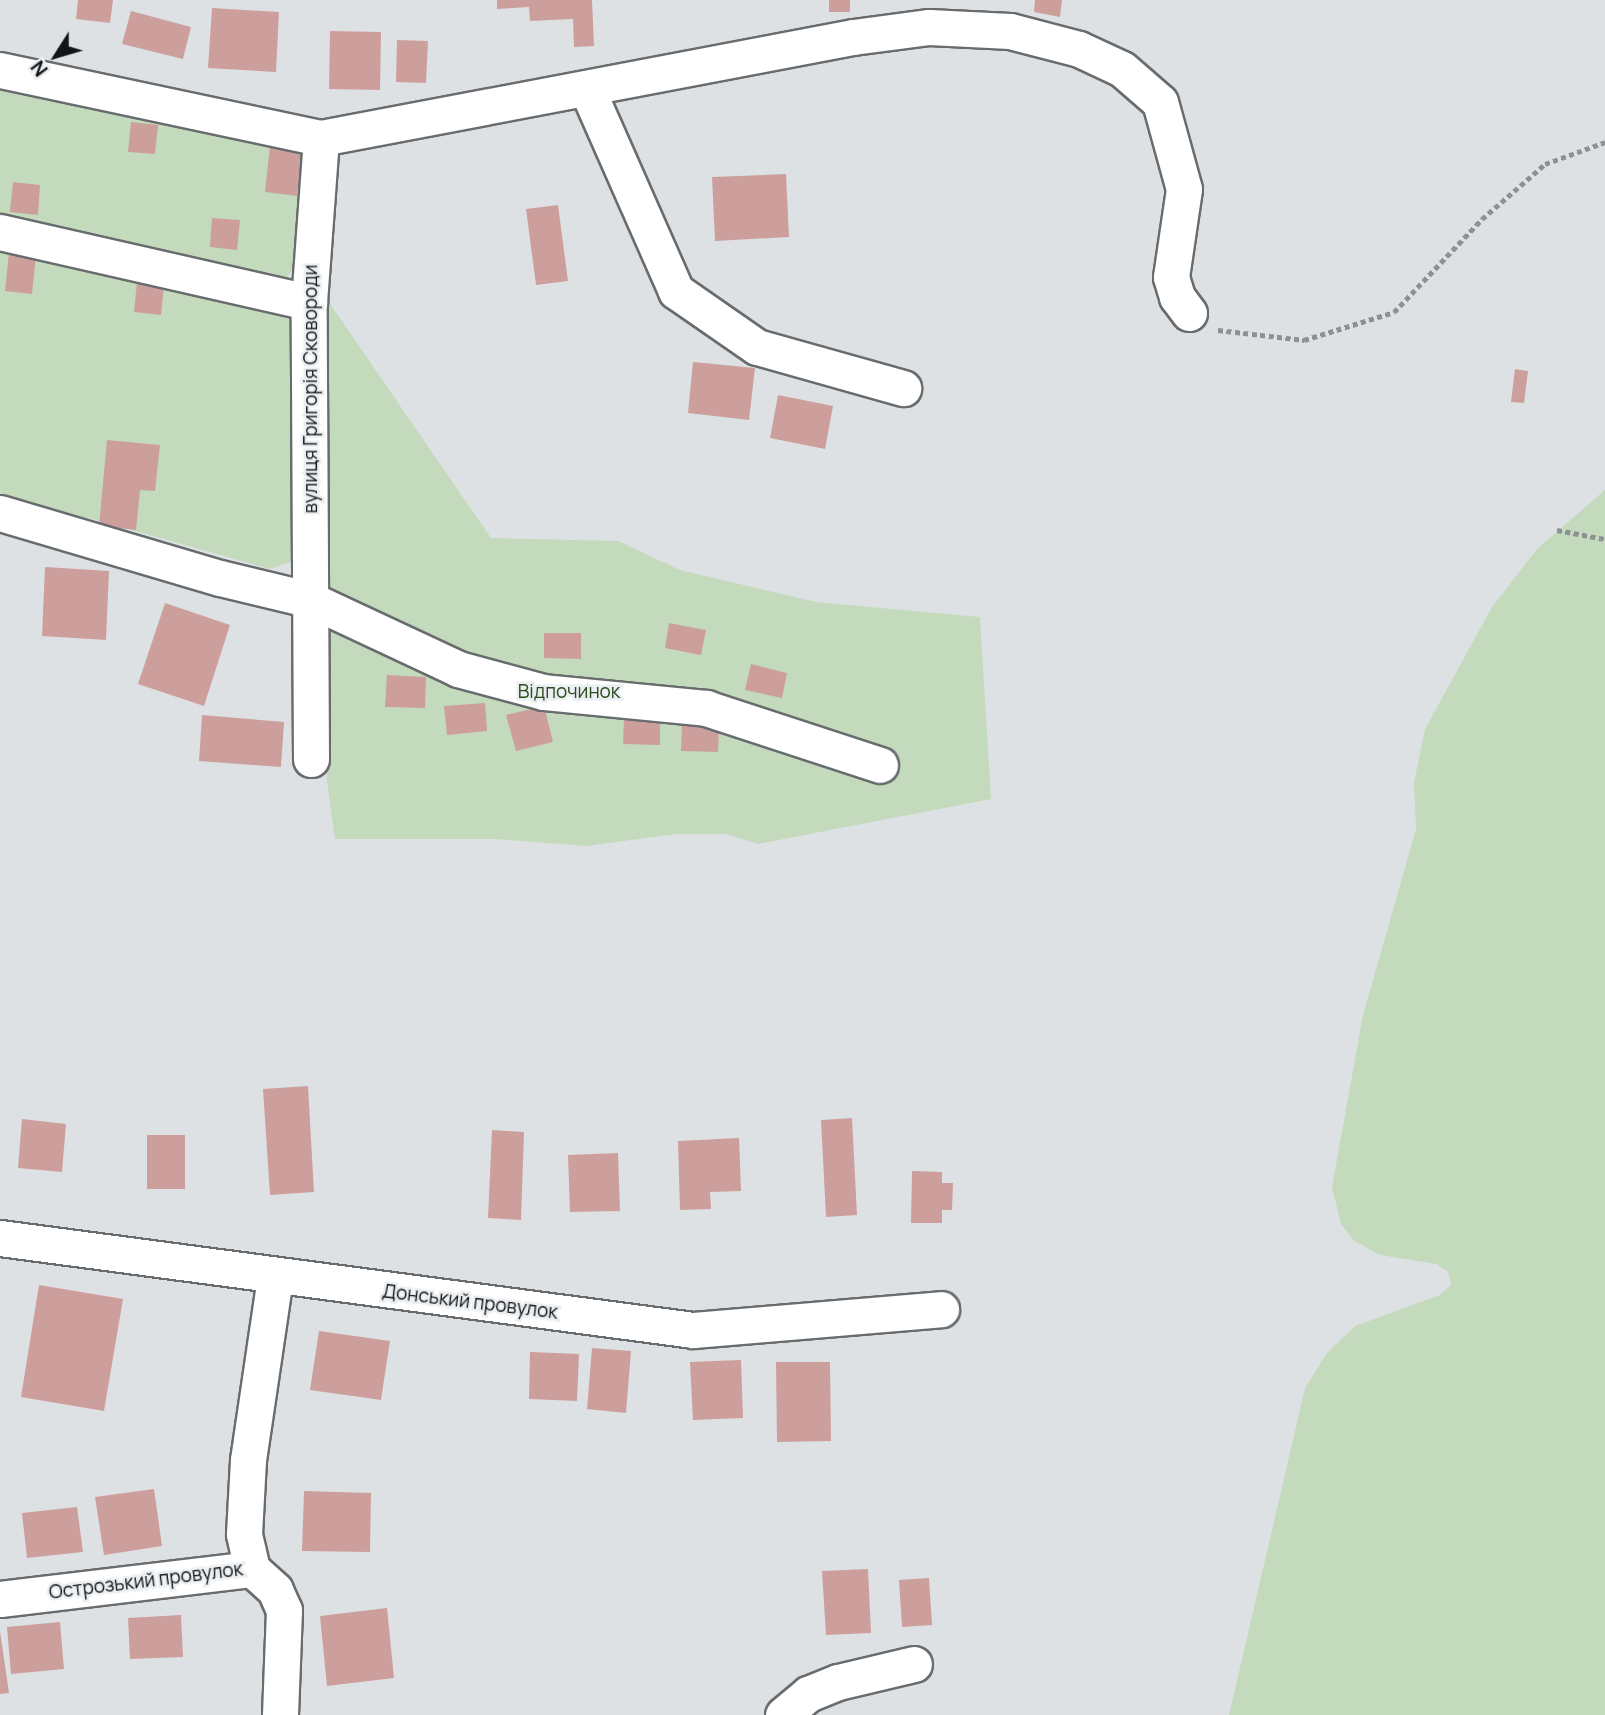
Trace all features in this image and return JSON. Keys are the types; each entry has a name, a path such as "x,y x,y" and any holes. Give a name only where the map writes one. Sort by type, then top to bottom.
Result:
{"street":[{"path":"0,70 321,138 929,27 1010,31 1079,49 1122,69 1160,102 1184,189 1171,277 1177,297 1189,313"},
{"path":"587,89 676,290 757,347 903,388"},
{"name":"вулиця Григорія Сковороди","path":"311,759 309,302 321,138"},
{"path":"0,232 309,302"},
{"path":"0,513 220,578 311,600 458,670 544,692 706,708 880,765"},
{"name":"Донський провулок","path":"0,1238 275,1277 693,1330 941,1308"},
{"name":"Острозький провулок","path":"0,1599 252,1569 244,1534 248,1460 275,1277"},
{"path":"252,1569 275,1590 284,1610 280,1715"},
{"path":"783,1715 808,1694 838,1682 914,1664"}],"path":[{"path":"1189,313 1223,332 1304,340 1394,312 1482,219 1545,164 1605,142"},
{"path":"1557,530 1605,539"}],"green space":[{"path":"0,84 207,133 306,145 302,257 285,280 293,314 302,530 292,561 270,569 89,518 0,500"},
{"name":"Відпочинок","path":"324,295 491,538 618,541 680,570 816,602 980,617 991,799 758,844 726,834 676,834 586,846 496,839 335,839 327,782 322,645 339,601 325,584"},
{"path":"1605,490 1605,1715 1229,1715 1305,1388 1327,1353 1355,1326 1440,1295 1451,1285 1448,1272 1436,1264 1380,1255 1353,1240 1341,1224 1332,1187 1363,1015 1416,829 1414,782 1425,729 1492,607 1537,549"}],"building":[{"path":"78,0 113,0 110,23 76,19"},
{"path":"497,0 592,0 594,46 574,47 573,19 530,21 529,7 497,9"},
{"path":"829,0 850,0 850,12 829,12"},
{"path":"1035,0 1062,0 1060,17 1034,12"},
{"path":"212,8 279,12 276,72 208,68"},
{"path":"131,11 191,27 183,59 122,44"},
{"path":"330,31 381,32 380,90 329,89"},
{"path":"397,40 428,41 426,83 396,82"},
{"path":"131,122 158,125 155,154 128,152"},
{"path":"270,146 303,149 297,196 265,192"},
{"path":"786,174 789,237 715,241 712,177"},
{"path":"13,182 40,185 38,215 10,212"},
{"path":"558,205 568,281 536,285 526,209"},
{"path":"212,218 240,220 237,250 210,247"},
{"path":"9,252 36,255 32,294 5,291"},
{"path":"137,282 164,285 161,315 134,312"},
{"path":"693,362 755,368 749,420 688,413"},
{"path":"1515,369 1528,371 1524,403 1511,402"},
{"path":"778,395 833,406 825,449 770,438"},
{"path":"107,440 160,445 155,491 140,490 136,530 99,526"},
{"path":"45,567 109,571 106,640 42,636"},
{"path":"165,603 230,625 204,706 138,684"},
{"path":"669,623 706,630 701,655 665,648"},
{"path":"544,633 581,633 581,659 544,658"},
{"path":"751,664 787,673 782,698 745,690"},
{"path":"387,675 426,677 425,708 385,707"},
{"path":"485,703 487,731 447,735 444,706"},
{"path":"544,706 553,742 516,751 506,715"},
{"path":"202,715 284,722 281,767 199,761"},
{"path":"624,718 660,719 660,745 623,744"},
{"path":"682,725 719,726 718,752 681,751"},
{"path":"308,1086 314,1192 270,1195 263,1089"},
{"path":"852,1118 857,1215 826,1217 821,1120"},
{"path":"22,1119 66,1124 62,1172 18,1168"},
{"path":"492,1130 524,1132 521,1220 488,1218"},
{"path":"147,1135 185,1135 185,1189 147,1189"},
{"path":"739,1138 741,1191 710,1192 711,1209 680,1210 678,1141"},
{"path":"618,1153 620,1211 570,1212 568,1155"},
{"path":"912,1171 942,1172 942,1183 953,1183 952,1210 942,1210 942,1223 911,1223"},
{"path":"39,1285 123,1299 104,1411 21,1397"},
{"path":"319,1331 390,1341 381,1400 310,1390"},
{"path":"592,1348 631,1351 626,1413 587,1409"},
{"path":"530,1352 579,1354 577,1401 529,1399"},
{"path":"741,1360 743,1418 693,1420 690,1362"},
{"path":"776,1362 830,1362 831,1441 777,1442"},
{"path":"154,1489 162,1546 104,1555 95,1497"},
{"path":"304,1491 371,1493 370,1552 302,1551"},
{"path":"77,1507 83,1552 27,1558 22,1513"},
{"path":"868,1569 871,1633 826,1635 822,1571"},
{"path":"929,1578 932,1625 902,1627 899,1580"},
{"path":"387,1608 394,1678 327,1686 320,1616"},
{"path":"181,1615 183,1657 130,1659 128,1618"},
{"path":"60,1622 64,1669 11,1674 7,1627"},
{"path":"0,1631 9,1693 0,1694"}]}
